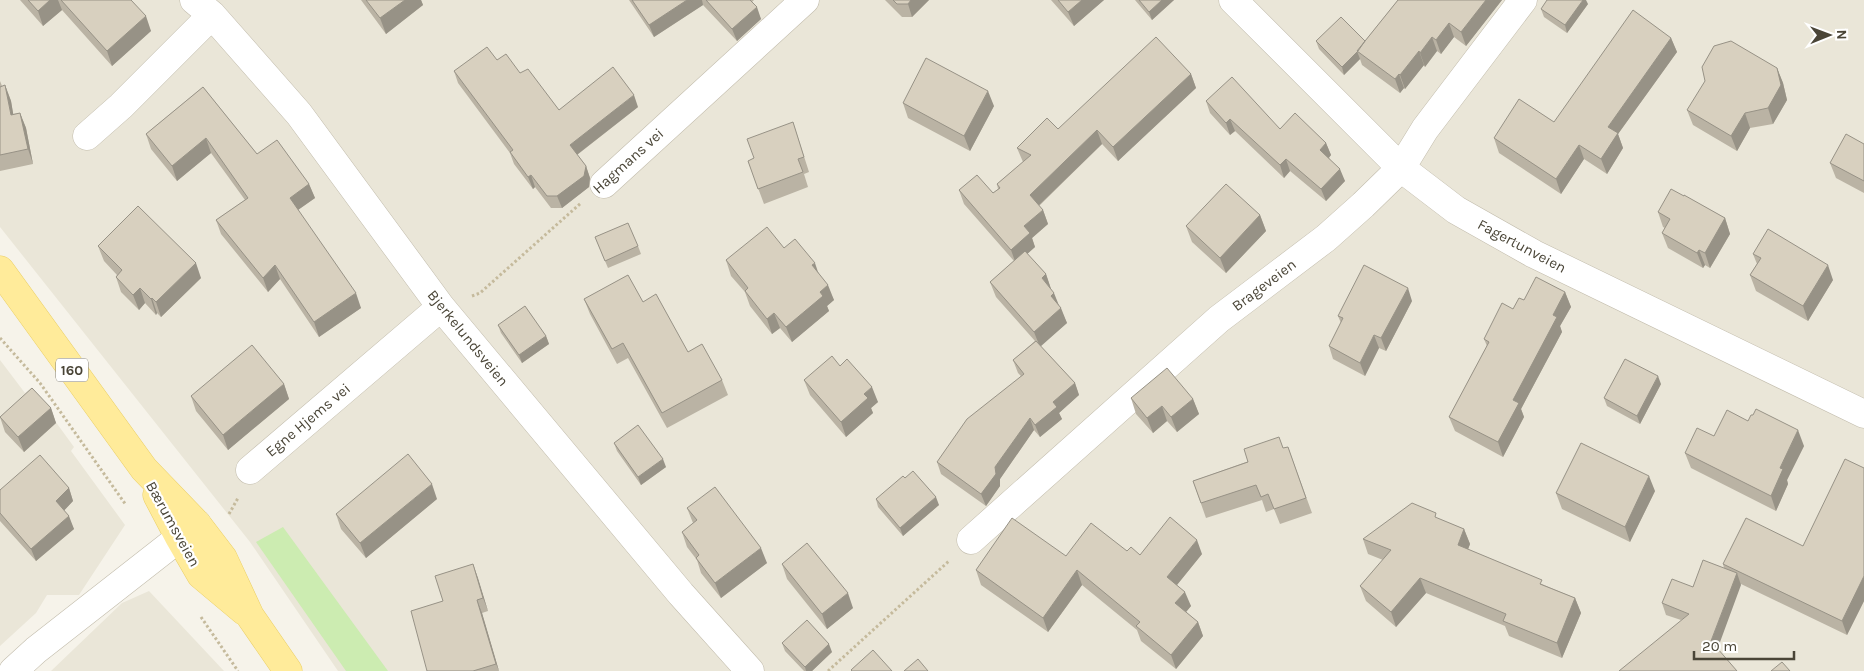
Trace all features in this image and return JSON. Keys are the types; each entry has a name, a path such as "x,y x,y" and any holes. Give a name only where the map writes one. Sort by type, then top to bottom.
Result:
{"main road":[{"name":"Bærumsveien","path":"0,270 188,531 201,575 250,616 288,671"}],"street":[{"name":"Hagmans vei","path":"604,184 805,0"},
{"name":"Fagertunveien","path":"1233,0 1401,168 1456,210 1534,254 1864,414"},
{"name":"Brageveien","path":"971,540 1219,319 1326,238 1401,168 1425,129 1523,0"},
{"path":"87,136 121,106 203,7"},
{"name":"Bjerkelundsveien","path":"203,7 299,114 441,307 681,594 750,671"},
{"name":"Egne Hjems vei","path":"250,470 441,307"},
{"path":"13,671 36,650 188,531"}],"path":[{"name":"Hagmans vei","path":"441,307 480,293 548,230 604,184"},
{"path":"0,338 40,384 132,513"},
{"path":"228,516 250,470"},
{"path":"828,671 971,540"},
{"path":"196,611 238,671"}],"shaded area":[{"path":"0,0 1864,0 1864,671 338,671 250,542 0,227"},
{"path":"0,360 25,393 31,388 74,447 71,451 125,525 79,595 47,595 36,613 0,646"},
{"path":"149,591 224,671 51,671 122,603"}],"green space":[{"path":"283,527 388,671 346,671 256,542"}],"building":[{"path":"28,0 50,0 38,11"},
{"path":"61,0 131,0 146,16 107,51"},
{"path":"366,0 405,0 380,18"},
{"path":"632,0 687,0 649,25"},
{"path":"706,0 750,0 757,7 732,29"},
{"path":"893,0 911,0 908,4 897,4"},
{"path":"1058,0 1082,0 1068,12"},
{"path":"1139,0 1162,0 1149,12"},
{"path":"1398,0 1486,0 1461,32 1449,23 1436,40 1432,37 1420,53 1419,51 1395,79 1357,51"},
{"path":"1547,0 1583,0 1565,25 1541,9"},
{"path":"1633,10 1671,38 1608,127 1618,133 1601,159 1579,145 1556,179 1494,138 1519,99 1554,122"},
{"path":"1341,17 1365,41 1342,67 1316,41"},
{"path":"1156,37 1191,74 1113,147 1097,130 1030,195 1043,210 1024,226 1030,233 1011,250 959,190 977,175 993,193 1000,188 997,184 1031,155 1017,148 1047,118 1058,129"},
{"path":"1731,41 1777,68 1781,85 1768,108 1745,113 1731,136 1687,110 1705,81 1702,67 1714,46"},
{"path":"487,47 497,60 506,54 520,73 528,69 559,110 613,67 634,95 570,145 586,166 584,176 557,196 547,196 531,175 528,177 510,152 513,150 454,71"},
{"path":"926,58 988,91 964,136 903,103"},
{"path":"1232,77 1280,129 1295,113 1326,143 1320,150 1340,169 1321,189 1286,159 1280,165 1230,119 1226,123 1206,101"},
{"path":"5,85 11,115 20,113 28,149 0,155 0,87"},
{"path":"203,87 257,154 277,140 309,184 290,198 356,293 314,322 275,265 263,278 216,220 248,198 206,138 172,166 146,134"},
{"path":"793,122 804,157 798,159 803,172 758,189 748,161 754,158 747,139"},
{"path":"1846,134 1864,144 1864,181 1830,163"},
{"path":"1226,184 1260,215 1220,258 1186,226"},
{"path":"1671,189 1725,218 1705,253 1699,250 1697,253 1662,233 1670,219 1658,212"},
{"path":"138,206 196,263 156,302 140,288 133,295 116,277 122,270 98,246"},
{"path":"628,223 638,246 605,261 595,237"},
{"path":"767,227 784,248 795,239 815,263 812,265 828,285 820,292 823,296 786,327 774,313 767,319 745,291 748,288 726,260"},
{"path":"1768,229 1828,265 1803,306 1750,275 1761,258 1753,254"},
{"path":"1025,251 1046,274 1042,278 1054,293 1051,296 1061,308 1034,332 990,282"},
{"path":"1364,265 1408,288 1381,338 1374,335 1360,363 1329,346 1343,318 1338,316"},
{"path":"628,275 643,302 656,294 688,352 702,344 722,380 662,413 623,343 612,349 584,299"},
{"path":"1536,277 1565,292 1553,315 1557,317 1513,400 1519,403 1498,442 1449,417 1489,342 1484,339 1502,303 1513,309 1519,298 1524,300"},
{"path":"525,306 546,336 519,355 498,325"},
{"path":"1036,341 1075,383 1053,402 1057,407 1035,425 1030,418 995,467 996,474 981,494 937,462 967,419 1024,374 1013,360"},
{"path":"252,345 284,384 223,435 191,396"},
{"path":"832,356 840,366 847,359 872,387 864,394 868,398 841,422 804,380"},
{"path":"1625,359 1658,376 1637,416 1604,398"},
{"path":"1167,368 1193,399 1171,417 1162,406 1147,418 1131,398"},
{"path":"32,388 51,408 18,437 0,417"},
{"path":"1756,409 1798,430 1780,468 1783,469 1771,496 1685,453 1697,428 1714,436 1727,410 1748,421"},
{"path":"638,425 663,459 638,477 614,443"},
{"path":"1279,437 1283,448 1288,447 1306,498 1274,509 1268,494 1261,497 1256,485 1201,503 1193,481 1248,462 1244,449"},
{"path":"1581,443 1649,476 1625,527 1556,493"},
{"path":"408,454 432,484 360,543 336,514"},
{"path":"40,455 69,488 56,501 69,516 31,549 0,513 0,490"},
{"path":"1845,459 1864,468 1864,576 1842,621 1723,564 1746,518 1803,546"},
{"path":"913,471 936,497 900,528 876,499 903,476 905,478"},
{"path":"715,487 761,548 715,583 696,558 699,555 682,532 697,520 687,508"},
{"path":"1412,503 1436,513 1435,517 1464,529 1458,545 1542,580 1540,584 1575,598 1557,643 1503,621 1506,614 1420,578 1391,612 1360,586 1391,550 1363,539"},
{"path":"1170,517 1197,540 1167,577 1185,592 1175,603 1198,622 1171,655 1136,626 1140,622 1077,570 1043,618 976,570 1012,518 1066,556 1091,523 1127,551 1131,547 1140,555"},
{"path":"807,543 848,593 822,614 782,564"},
{"path":"1703,560 1737,573 1711,641 1737,671 1619,671 1689,614 1662,603 1672,579 1693,587"},
{"path":"473,564 483,598 477,600 496,664 473,671 427,671 411,611 443,601 435,576"},
{"path":"807,620 829,644 805,667 782,643"},
{"path":"873,650 892,671 851,670"},
{"path":"918,659 928,671 904,671"},
{"path":"1782,662 1790,671 1771,671"}]}
